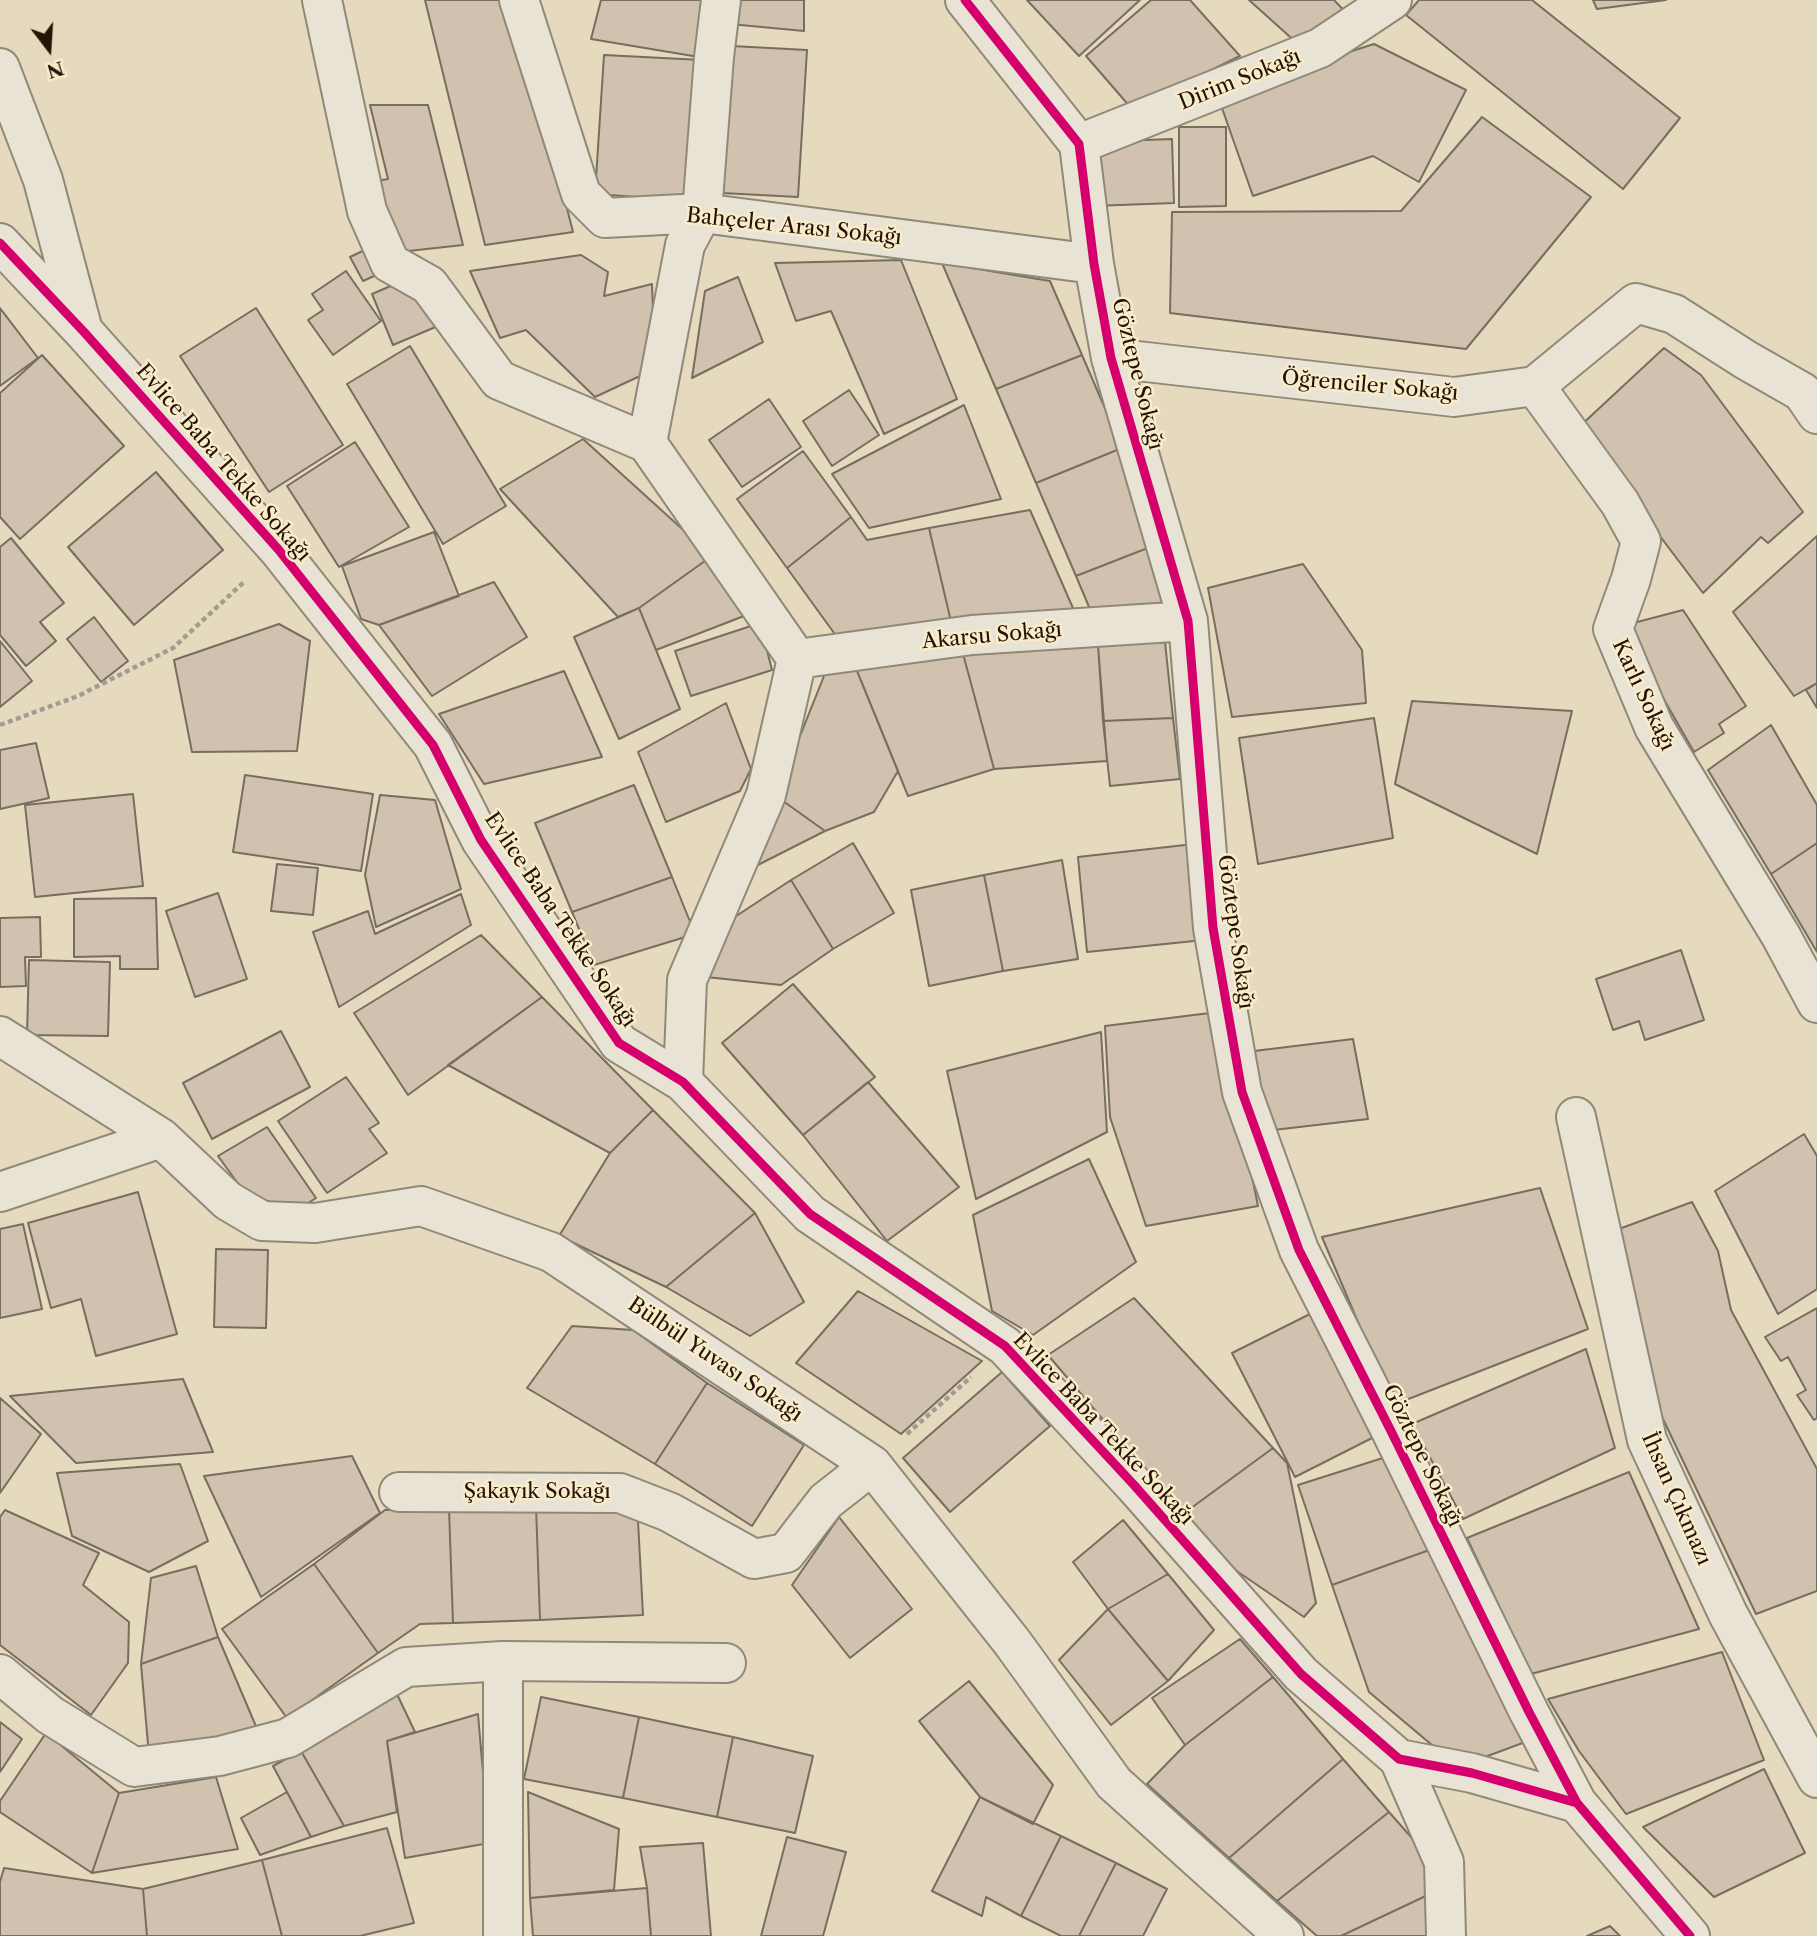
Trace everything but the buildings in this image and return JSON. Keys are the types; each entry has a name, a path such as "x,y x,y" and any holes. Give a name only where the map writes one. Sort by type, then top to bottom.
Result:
{"street":[{"path":"323,0 367,211 390,263 429,285 499,380 648,443 797,659 766,795 687,980 683,1082"},
{"name":"Bahçeler Arası Sokağı","path":"519,0 581,194 605,218 702,213 1094,264"},
{"path":"648,443 685,245 702,213 721,0"},
{"path":"965,0 1079,144"},
{"name":"Dirim Sokağı","path":"1079,144 1320,48 1392,0"},
{"path":"0,68 43,180 84,332"},
{"name":"Göztepe Sokağı","path":"1079,144 1094,264 1111,359 1188,621 1213,928 1242,1092 1299,1250 1577,1803 1690,1936"},
{"name":"Evlice Baba Tekke Sokağı","path":"0,243 84,332 278,549 433,745 481,840 619,1043 683,1082 810,1214 1005,1346 1134,1485 1301,1674 1399,1759"},
{"path":"1535,386 1636,303 1674,314 1802,392 1817,414"},
{"name":"Öğrenciler Sokağı","path":"1111,359 1454,397 1535,386"},
{"name":"Karlı Sokağı","path":"1535,386 1620,503 1641,541 1613,629 1654,727 1781,936 1817,1003"},
{"name":"Akarsu Sokağı","path":"797,659 972,635 1188,621"},
{"name":"Bülbül Yuvası Sokağı","path":"0,1036 161,1138 228,1201 262,1221 315,1223 421,1206 551,1252 872,1465 1012,1643 1114,1783 1284,1936"},
{"name":"İhsan Çıkmazı","path":"1576,1117 1647,1440 1728,1614 1817,1777"},
{"path":"0,1192 161,1138"},
{"name":"Şakayık Sokağı","path":"399,1492 620,1493 668,1512 754,1559 786,1553 826,1501 872,1465"},
{"path":"503,1661 503,1936"},
{"path":"0,1674 50,1715 134,1767 220,1756 288,1738 406,1667 503,1661 726,1663"},
{"path":"1399,1759 1472,1773 1577,1803"},
{"path":"1399,1759 1444,1862 1446,1936"}],"path":[{"path":"0,725 78,696 173,648 278,549"},
{"path":"872,1465 1005,1346"}],"cycle path":[{"path":"965,0 1079,144 1094,264 1111,358 1188,621 1213,928 1242,1092 1299,1250 1577,1803 1690,1936"},
{"path":"0,243 84,332 278,549 433,745 481,840 619,1043 683,1082 810,1214 1005,1346 1134,1485 1301,1674 1399,1759 1472,1773 1577,1803"}]}
